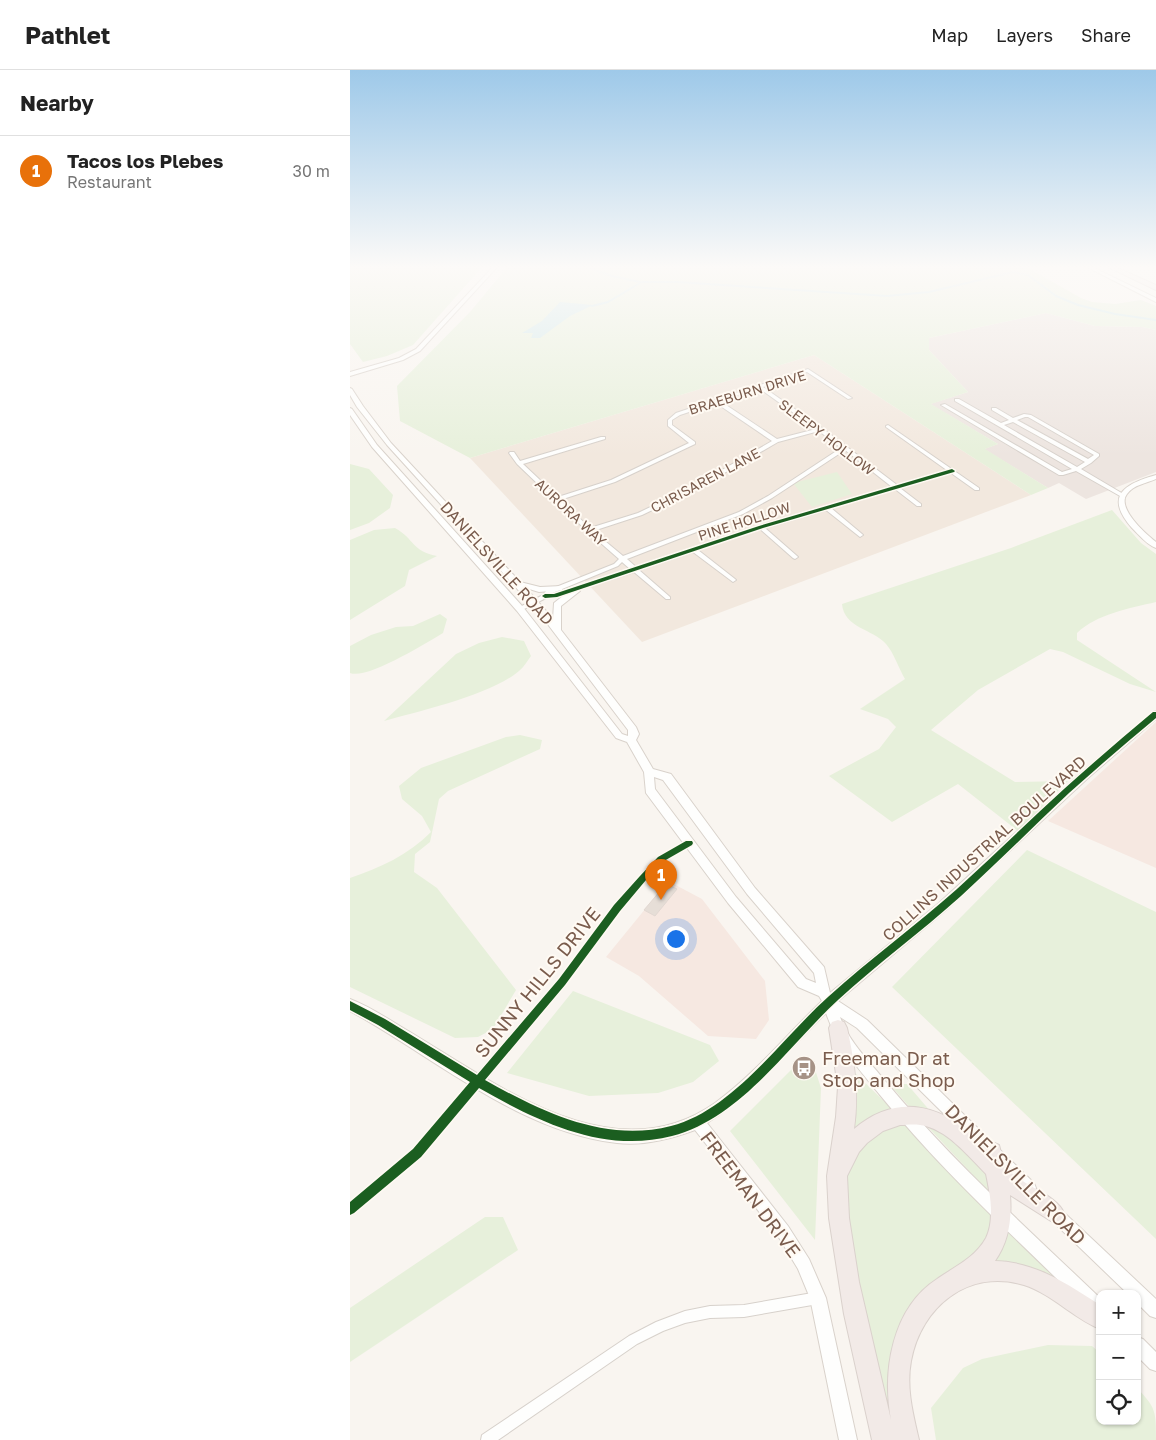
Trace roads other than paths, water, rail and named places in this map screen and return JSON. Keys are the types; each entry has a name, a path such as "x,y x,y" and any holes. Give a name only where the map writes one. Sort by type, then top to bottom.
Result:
{"highway":[{"path":"838,1028 848,1084 848,1106 837,1184 841,1235 850,1297 884,1440"},
{"path":"837,1184 852,1143 864,1131 888,1118 917,1114 951,1128 994,1160 1021,1192 1054,1213"},
{"path":"907,1440 898,1388 899,1368 910,1328 928,1299 943,1285 959,1277 986,1257 997,1234 1001,1213 994,1160"},
{"path":"959,1277 992,1271 1014,1272 1050,1287 1096,1316"}],"main road":[{"path":"350,374 401,359 418,350 437,329"},
{"path":"350,370 370,369"},
{"path":"350,389 355,377 370,369"},
{"name":"DANIELSVILLE ROAD","path":"350,389 360,407 392,447 517,582 557,630 633,729 634,734 631,740"},
{"name":"DANIELSVILLE ROAD","path":"350,410 379,450 520,609 619,736 631,740 649,772 650,790 732,900 802,983 826,997 862,1024 994,1160"},
{"path":"379,450 392,447"},
{"path":"1156,477 1129,488 1122,496 1121,501 1128,517 1142,535 1156,546"},
{"path":"517,582 534,589 558,588"},
{"path":"557,630 557,605 577,589"},
{"name":"COLLINS INDUSTRIAL BOULEVARD","path":"826,997 958,892 1103,758 1156,714"},
{"path":"649,772 667,777 751,891 820,971 826,997 838,1028 851,1049 905,1115 956,1170 1096,1304"},
{"name":"FREEMAN DRIVE","path":"350,1005 390,1026 478,1081 551,1120 586,1131 620,1136 674,1131 698,1122 730,1101 749,1083 826,997"},
{"name":"FREEMAN DRIVE","path":"698,1122 783,1231 804,1264 818,1298 848,1440"},
{"name":"DANIELSVILLE ROAD","path":"1054,1213 1156,1310"},
{"path":"1141,1348 1156,1363"}],"street":[{"name":"BRAEBURN DRIVE","path":"557,499 613,481 693,443 670,426 670,420 688,409 808,370 850,398"},
{"name":"SLEEPY HOLLOW","path":"759,386 820,429 894,488"},
{"path":"957,400 1077,468 1122,496"},
{"path":"716,401 776,441"},
{"path":"943,404 1061,474 1089,462 1097,455 1029,416 1001,425"},
{"path":"994,409 1089,462"},
{"path":"888,426 977,489"},
{"name":"CHRISAREN LANE","path":"589,530 640,514 698,486 776,441 820,429"},
{"path":"520,463 603,438"},
{"path":"520,609 545,596 548,592 616,565 622,559 741,512 770,497 844,449"},
{"name":"AURORA WAY","path":"512,453 589,530 633,568"},
{"name":"PINE HOLLOW","path":"545,596 555,596 633,568 761,527 952,471"},
{"path":"894,488 919,505"},
{"path":"828,508 860,535"},
{"path":"761,527 795,557"},
{"name":"PINE HOLLOW","path":"694,550 733,580"},
{"path":"633,568 668,598"},
{"name":"SUNNY HILLS DRIVE","path":"350,1209 417,1153 562,982 617,908 643,878 661,859 689,843"},
{"path":"487,1440 633,1340 660,1326 684,1317 710,1312 744,1311 818,1298"}],"water":[{"path":"529,329 552,329 540,338 531,338 533,333 522,333"}],"place":[{"name":"Tacos los Plebes","path":"661,900"},
{"name":"Freeman Dr at Stop and Shop","path":"804,1068"}]}
